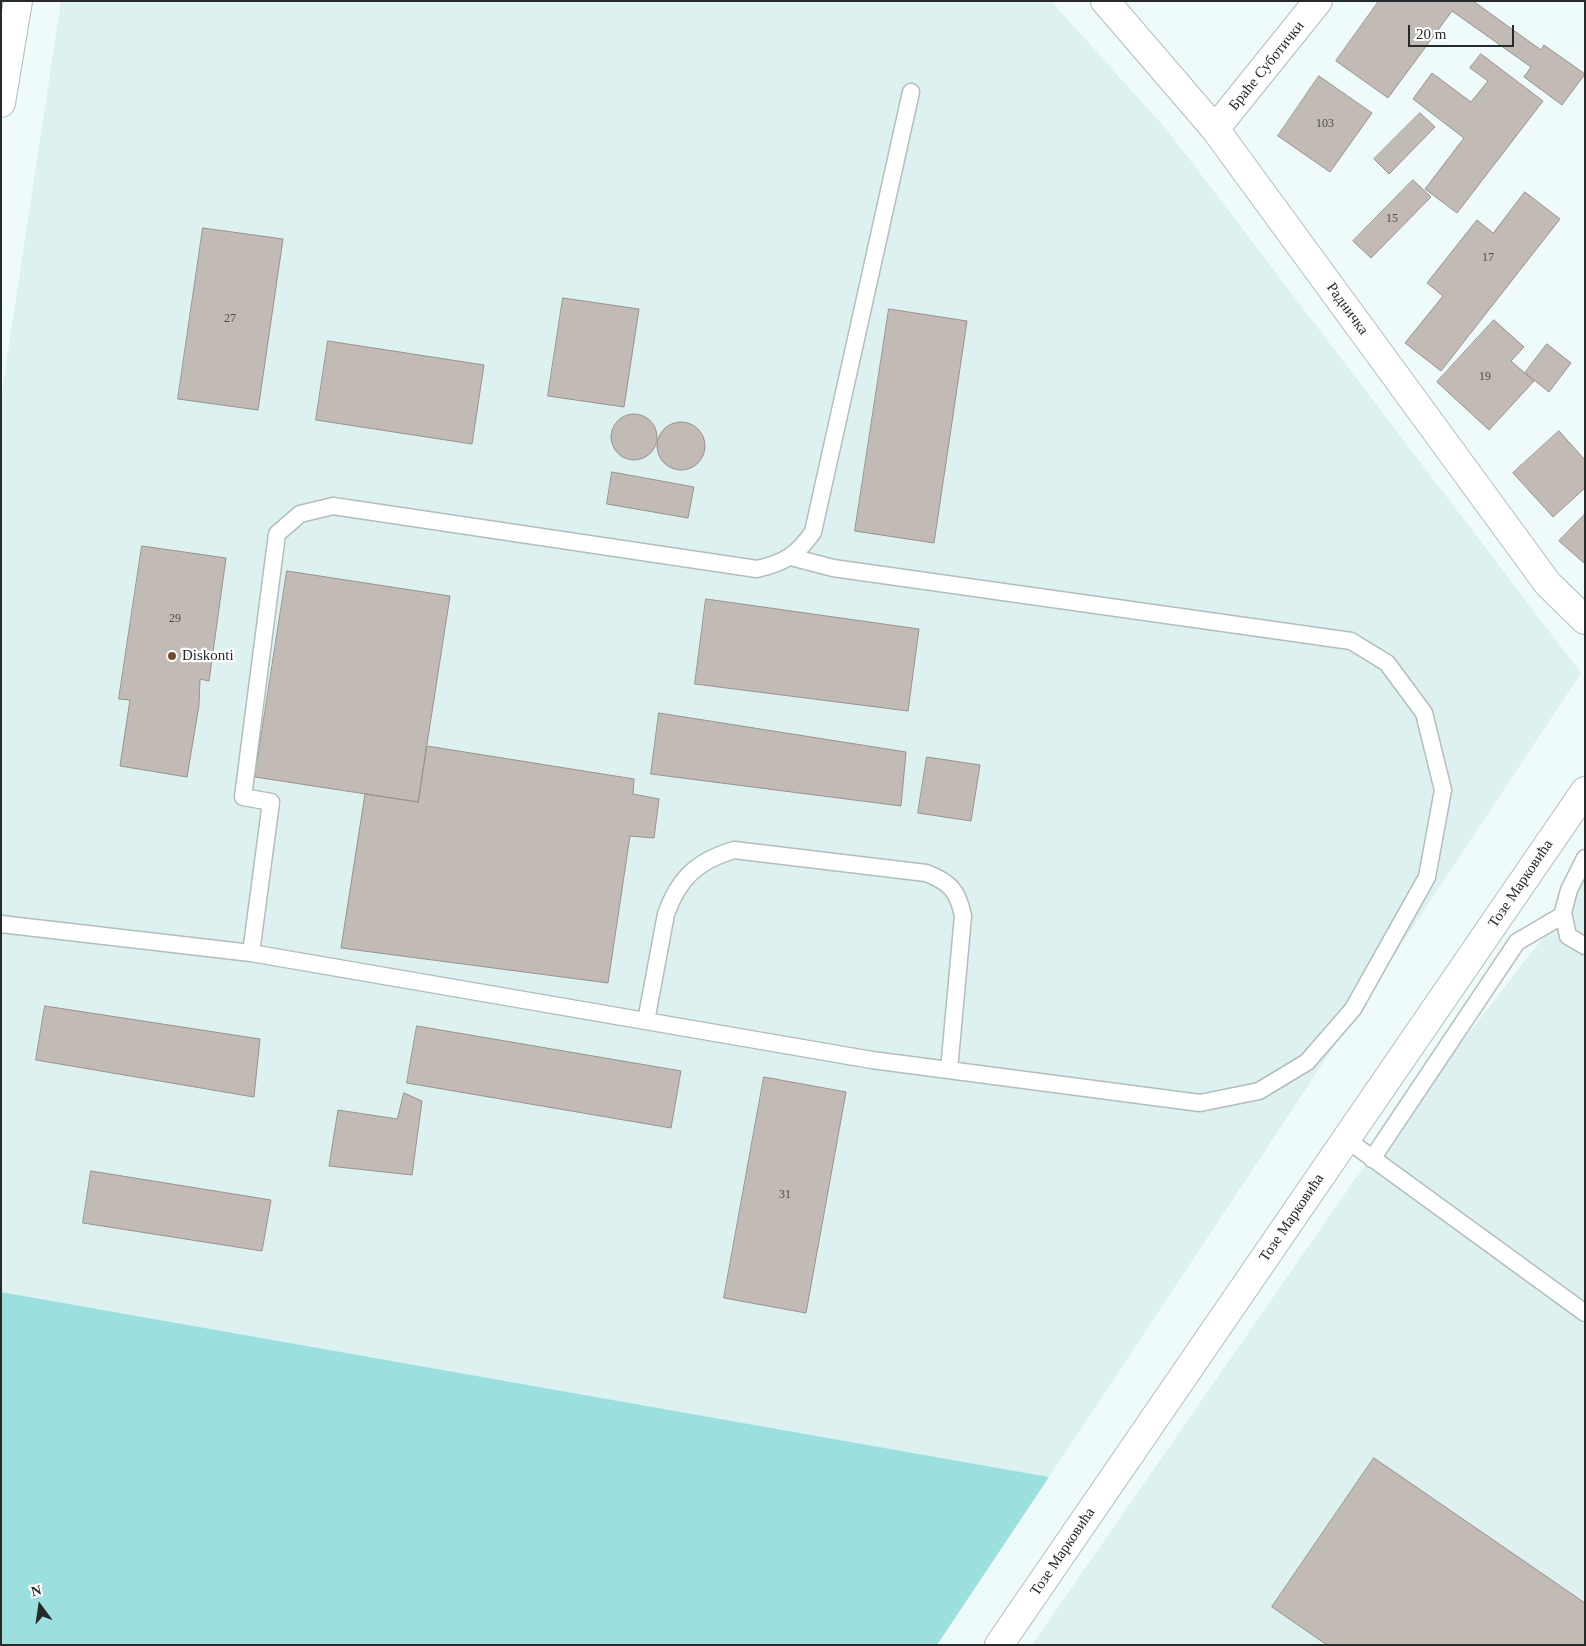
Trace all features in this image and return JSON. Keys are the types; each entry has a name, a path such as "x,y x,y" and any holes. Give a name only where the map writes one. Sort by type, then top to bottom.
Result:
{"street":[{"path":"1,103 18,1"},
{"name":"Радничка","path":"1105,1 1215,129 1548,584 1585,620"},
{"name":"Браће Суботички","path":"1215,129 1318,1"},
{"name":"Тозе Марковића","path":"999,1645 1585,791"}],"lane":[{"path":"250,954 271,802 243,797 277,534 300,514 333,506 757,569 775,565 791,557 804,546 813,532 911,92"},
{"path":"1,924 250,954 872,1060 1200,1102 1259,1091 1307,1062 1353,1009 1427,877 1443,790 1424,712 1387,663 1351,641 833,568 791,557"},
{"path":"646,1021 666,914 672,899 680,884 692,872 718,854 734,850 926,873 942,879 954,889 964,916 949,1070"},
{"path":"1585,858 1569,890 1563,915 1568,936 1585,946"},
{"path":"1372,1159 1517,942 1563,915"},
{"path":"1346,1139 1585,1313"}],"shaded area":[{"path":"61,1 1051,1 1167,130 1581,673 1049,1477 1,1292 1,398"},
{"path":"1585,860 1585,1645 1032,1645 1353,1182 1563,912"},
{"path":"1,1292 1049,1477 937,1645 1,1645"}],"building":[{"path":"1379,1 1473,1 1541,50 1544,45 1585,74 1562,105 1524,77 1531,67 1452,11 1388,98 1336,61"},
{"path":"1481,54 1543,101 1457,213 1425,189 1464,138 1413,99 1432,73 1471,102 1488,81 1470,68"},
{"path":"1319,76 1372,113 1330,172 1278,136"},
{"path":"1420,113 1435,127 1389,174 1374,159"},
{"path":"1413,180 1431,197 1371,258 1353,241"},
{"path":"1525,192 1560,219 1441,371 1405,343 1443,296 1427,283 1477,220 1493,233"},
{"path":"203,228 283,239 258,410 178,399"},
{"path":"563,298 639,309 624,407 548,396"},
{"path":"889,309 967,321 934,543 855,531"},
{"path":"1494,320 1524,347 1511,361 1534,381 1489,430 1437,382"},
{"path":"328,341 484,365 472,444 316,420"},
{"path":"1547,344 1571,363 1549,392 1525,373"},
{"path":"634,414 647,418 653,424 657,437 653,450 647,456 634,460 621,456 615,450 611,437 615,424 621,418"},
{"path":"676,422 686,422 695,426 701,432 705,446 701,460 695,466 686,470 676,470 667,466 661,460 657,451 657,441 661,432 667,426"},
{"path":"1559,431 1585,460 1585,488 1553,517 1513,473"},
{"path":"612,472 694,487 688,518 607,504"},
{"path":"1585,514 1585,564 1559,541"},
{"path":"142,546 226,558 209,681 200,679 199,705 187,777 120,766 130,700 119,699"},
{"path":"287,571 450,596 418,802 255,777"},
{"path":"706,599 919,629 908,711 695,684"},
{"path":"659,713 906,752 901,806 651,774"},
{"path":"427,746 634,779 633,794 659,799 654,838 630,836 608,983 341,948 365,794 418,802"},
{"path":"927,757 980,765 971,821 918,813"},
{"path":"45,1006 260,1039 254,1097 36,1060"},
{"path":"417,1026 681,1071 671,1128 407,1083"},
{"path":"764,1077 846,1092 806,1313 724,1298"},
{"path":"404,1093 422,1101 412,1175 329,1166 338,1110 397,1119"},
{"path":"91,1171 271,1200 262,1251 83,1223"},
{"path":"1374,1458 1585,1603 1585,1645 1327,1645 1272,1607"}],"place":[{"name":"Diskonti","path":"172,656"}]}
